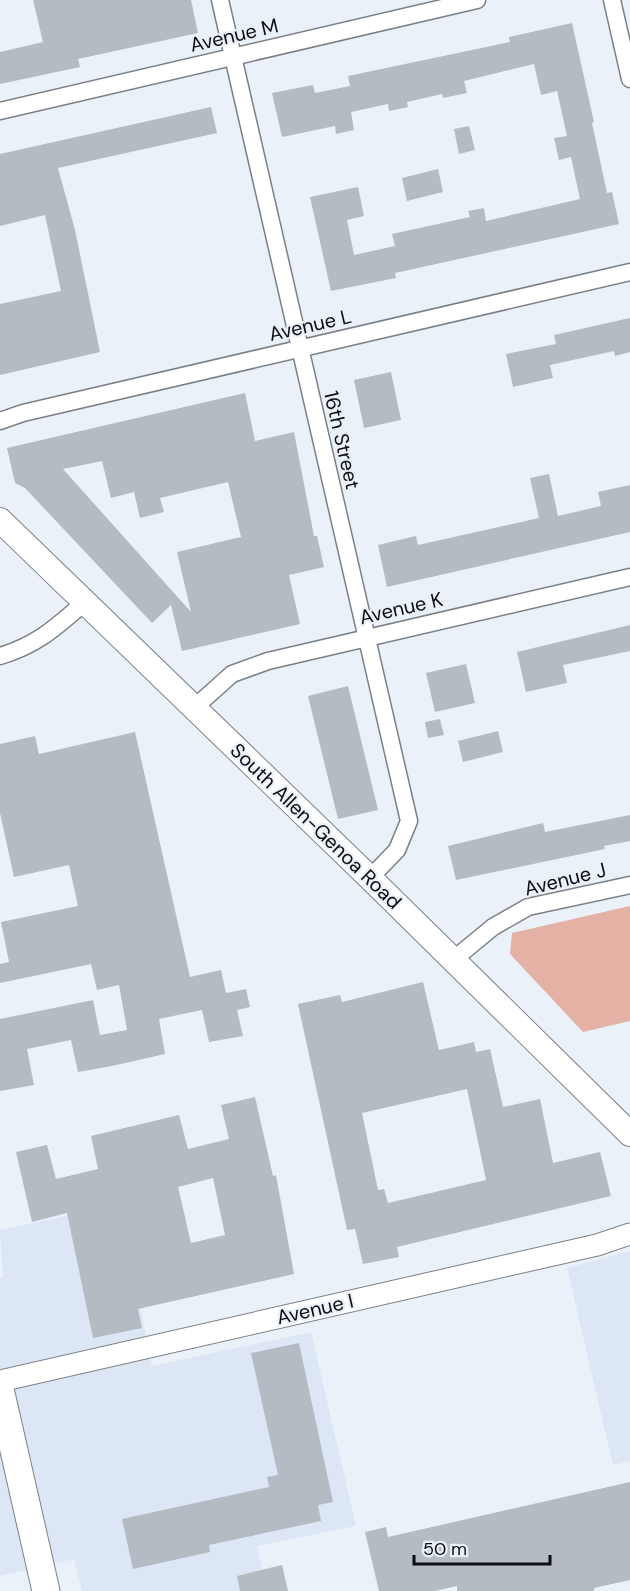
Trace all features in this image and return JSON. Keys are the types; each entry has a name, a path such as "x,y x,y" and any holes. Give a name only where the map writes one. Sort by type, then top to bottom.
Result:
{"main road":[{"name":"South Allen-Genoa Road","path":"0,520 370,878 630,1134"},
{"path":"0,1389 46,1591"}],"street":[{"name":"16th Street","path":"220,0 409,821 397,850 370,878"},
{"name":"Avenue M","path":"0,111 477,0"},
{"path":"612,0 630,79"},
{"name":"Avenue L","path":"0,421 23,413 630,272"},
{"name":"Avenue K","path":"194,708 232,674 268,661 630,577"},
{"path":"0,657 26,648 47,636 84,603"},
{"name":"Avenue J","path":"453,960 493,927 528,907 630,885"},
{"name":"Avenue I","path":"0,1381 597,1245 630,1234"}],"shaded area":[{"path":"630,906 630,1021 583,1032 510,954 512,933"},
{"path":"120,1204 152,1366 311,1332 356,1526 257,1546 267,1591 82,1591 74,1559 0,1576 0,1279 3,1277 0,1230"},
{"path":"630,1251 630,1461 613,1465 567,1268"}],"building":[{"path":"33,0 191,0 198,33 78,59 80,67 0,84 0,52 43,42"},
{"path":"572,23 607,193 612,192 619,224 395,273 396,278 331,291 310,197 358,187 364,216 347,220 354,255 395,246 392,234 470,217 468,211 484,208 486,221 580,199 571,157 559,160 554,138 567,136 557,91 541,95 534,64 464,81 467,93 443,98 442,94 407,102 408,107 389,111 388,104 351,112 354,130 336,134 335,126 282,137 272,93 313,85 315,93 350,86 348,76 510,42 509,37"},
{"path":"211,107 217,133 58,168 75,230 100,352 0,375 0,304 61,291 45,215 0,226 0,154"},
{"path":"469,126 475,150 459,154 454,129"},
{"path":"438,169 443,192 407,201 402,178"},
{"path":"630,318 630,352 615,356 614,351 550,365 553,378 513,387 506,354 556,344 554,335"},
{"path":"391,372 401,420 364,428 354,380"},
{"path":"245,393 255,441 294,432 314,536 317,536 324,567 289,575 300,624 182,651 171,605 152,623 25,488 15,483 7,448","holes":["102,461 111,498 134,492 140,518 164,512 160,498 228,482 241,537 177,552 191,612 63,469"]},
{"path":"549,474 558,516 601,506 598,492 630,485 630,532 387,587 378,545 416,536 418,545 539,518 530,478"},
{"path":"630,625 630,651 563,665 567,683 526,692 517,652"},
{"path":"466,664 475,703 435,712 426,673"},
{"path":"348,686 378,810 338,819 308,696"},
{"path":"440,719 444,735 428,738 425,722"},
{"path":"498,731 503,752 463,762 458,741"},
{"path":"135,732 190,977 221,970 226,993 246,989 250,1007 237,1010 243,1036 209,1042 202,1010 159,1019 165,1054 78,1072 71,1040 27,1049 34,1085 0,1091 0,1019 93,1000 100,1035 127,1030 119,985 97,990 91,964 0,983 0,964 9,962 1,922 78,906 69,865 14,877 0,813 0,744 35,736 39,754"},
{"path":"630,815 630,841 604,846 605,849 456,880 448,846 543,823 545,832"},
{"path":"423,982 439,1050 474,1042 476,1052 490,1049 503,1107 540,1099 553,1163 600,1152 611,1196 397,1247 399,1257 363,1264 355,1229 347,1230 298,1004 340,995 342,1002","holes":["467,1089 486,1180 388,1203 384,1189 378,1190 362,1113"]},
{"path":"255,1097 273,1176 276,1175 294,1274 138,1309 142,1328 93,1338 67,1213 32,1222 16,1152 47,1145 56,1179 98,1169 91,1136 179,1115 188,1149 229,1139 221,1105","holes":["213,1178 225,1235 191,1243 178,1187"]},
{"path":"299,1343 333,1502 318,1505 321,1521 209,1545 210,1552 133,1569 122,1519 269,1487 267,1477 278,1475 251,1353"},
{"path":"630,1482 630,1580 594,1588 594,1591 457,1591 457,1586 435,1591 379,1591 365,1532 386,1527 388,1537"},
{"path":"282,1565 288,1591 240,1591 237,1576"}]}
